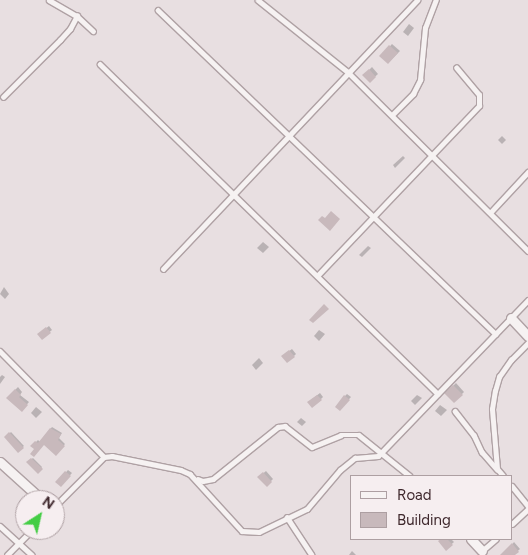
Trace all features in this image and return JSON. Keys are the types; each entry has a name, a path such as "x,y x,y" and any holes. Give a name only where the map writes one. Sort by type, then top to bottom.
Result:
{"street":[{"path":"510,317 528,336"},
{"path":"0,462 31,490"},
{"path":"472,540 482,554"}],"lane":[{"path":"49,0 77,16 93,31"},
{"path":"258,0 348,72 528,251"},
{"path":"163,269 417,0"},
{"path":"392,115 413,94 420,80 425,28 436,0"},
{"path":"158,10 496,334"},
{"path":"3,97 60,40 70,29 77,16"},
{"path":"100,64 438,394"},
{"path":"317,276 479,106 479,95 456,68"},
{"path":"490,213 528,172"},
{"path":"196,479 242,531 259,532 307,509 340,470 355,458 378,456 528,300"},
{"path":"497,469 492,409 494,391 499,377 511,360 528,343"},
{"path":"0,351 104,456 181,470 203,481 213,479 282,426 288,427 312,447 341,435 353,434 365,438 409,475"},
{"path":"455,411 471,430 482,452 502,475"},
{"path":"65,496 104,456"},
{"path":"513,487 528,507 513,523"},
{"path":"287,517 312,555"},
{"path":"0,526 32,555"},
{"path":"7,555 22,540"},
{"path":"482,554 495,540"}],"building":[{"path":"389,45 398,53 388,64 379,56"},
{"path":"369,69 376,77 370,83 362,75"},
{"path":"331,211 340,219 330,231 318,220 322,216 325,218"},
{"path":"324,304 329,309 313,323 309,320"},
{"path":"46,327 51,333 42,340 37,334"},
{"path":"289,350 295,357 287,363 281,356"},
{"path":"453,385 463,395 454,403 444,393"},
{"path":"15,389 21,395 19,397 28,405 22,412 6,398"},
{"path":"317,395 322,400 312,408 307,402"},
{"path":"344,395 350,400 340,411 335,407"},
{"path":"50,428 61,434 58,440 65,446 56,456 44,445 34,457 30,454 34,449 30,446 35,441 38,443"},
{"path":"9,432 24,448 18,453 4,437"},
{"path":"31,458 43,469 38,474 26,462"},
{"path":"65,471 71,476 61,487 55,482"},
{"path":"263,472 272,482 267,487 257,477"},
{"path":"448,540 453,545 446,551 438,541"},
{"path":"512,543 519,552 515,555 500,555"}]}
